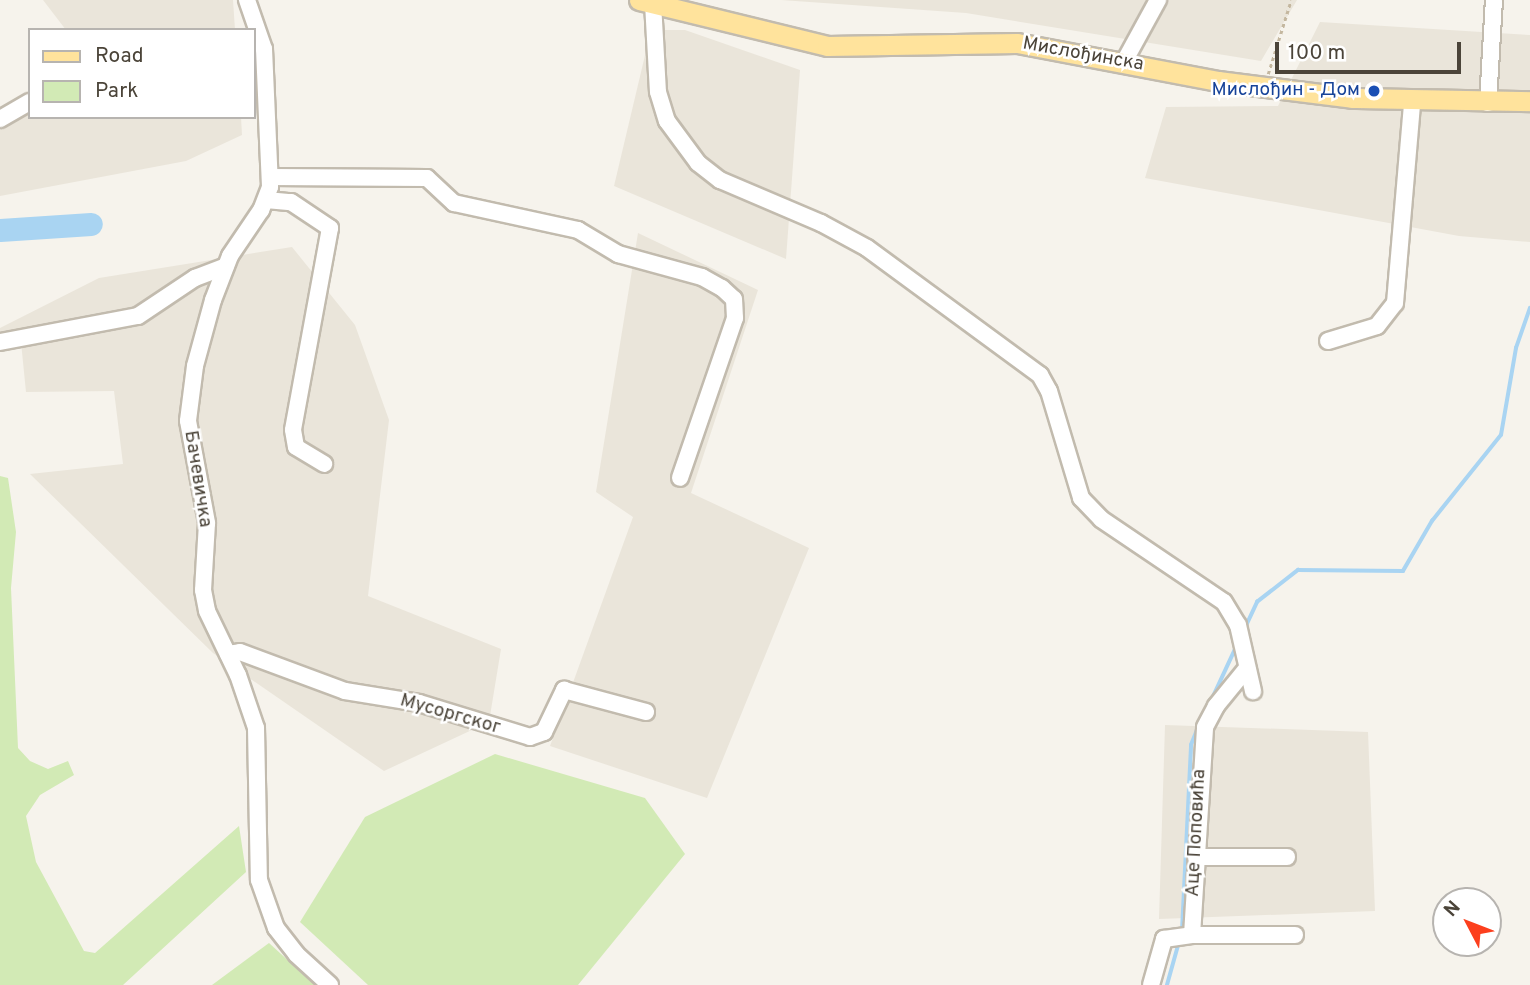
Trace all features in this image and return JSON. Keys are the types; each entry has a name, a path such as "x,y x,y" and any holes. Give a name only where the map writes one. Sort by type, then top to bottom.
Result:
{"main road":[{"name":"Мислођинска","path":"646,2 827,46 1009,43 1264,87 1412,103 1530,101"}],"street":[{"name":"Бачевичка","path":"247,0 262,36 260,77 270,177 267,200 226,266 202,335 188,421 206,523 203,590 207,611 229,654 256,728 259,880 267,909 296,954 330,985"},
{"path":"1124,62 1158,0"},
{"path":"1488,103 1493,0"},
{"path":"646,2 658,92 667,121 698,163 720,180 821,223 885,259 1040,375 1049,391 1081,498 1101,519 1224,602 1238,625 1254,691"},
{"path":"0,119 28,103"},
{"path":"1328,341 1377,326 1395,303 1412,103"},
{"path":"270,177 427,178 454,203 578,230 618,254 702,277 722,288 734,299 735,318 680,478"},
{"path":"267,200 300,206 330,228 293,430 296,447 324,464"},
{"path":"0,342 138,316 195,278 226,266"},
{"name":"Мусоргског","path":"229,654 240,652 345,691 419,703 530,737 544,732 564,690 646,712"},
{"name":"Аце Поповића","path":"1192,935 1205,727 1247,668"},
{"path":"1196,857 1287,857"},
{"path":"1151,985 1164,940 1192,935 1295,935"}],"path":[{"path":"1264,87 1291,0"}],"shaded area":[{"path":"43,0 233,0 235,28 64,28"},
{"path":"781,0 1297,0 1261,61 966,13"},
{"path":"1320,22 1530,35 1530,242 1459,236 1145,178 1166,107 1278,106"},
{"path":"651,30 685,30 800,70 786,259 614,186"},
{"path":"28,92 28,119 241,119 242,135 186,161 0,196 0,107"},
{"path":"638,233 758,290 691,493 809,548 707,798 550,746 633,517 596,492"},
{"path":"292,247 355,325 389,420 368,596 501,649 489,722 384,771 213,653 30,474 123,464 114,391 26,392 20,332 0,342 0,328 99,278"},
{"path":"1165,725 1368,732 1375,911 1159,919"}],"green space":[{"path":"0,476 8,478 16,532 11,588 18,748 30,761 48,769 68,761 74,775 40,795 26,816 36,862 84,951 95,953 239,826 246,872 123,985 0,985"},
{"path":"495,754 645,798 685,854 578,985 368,985 300,922 365,817"},
{"path":"269,943 315,985 212,985"}],"waterway":[{"path":"0,230 91,224"},
{"path":"1245,628 1257,602 1298,570 1403,571 1432,521 1501,435 1516,348 1530,308"},
{"path":"1211,701 1237,645"},
{"path":"1182,931 1191,745 1197,730"},
{"path":"1167,985 1179,942"}],"place":[{"name":"Мислођин - Дом","path":"1374,91"}]}
